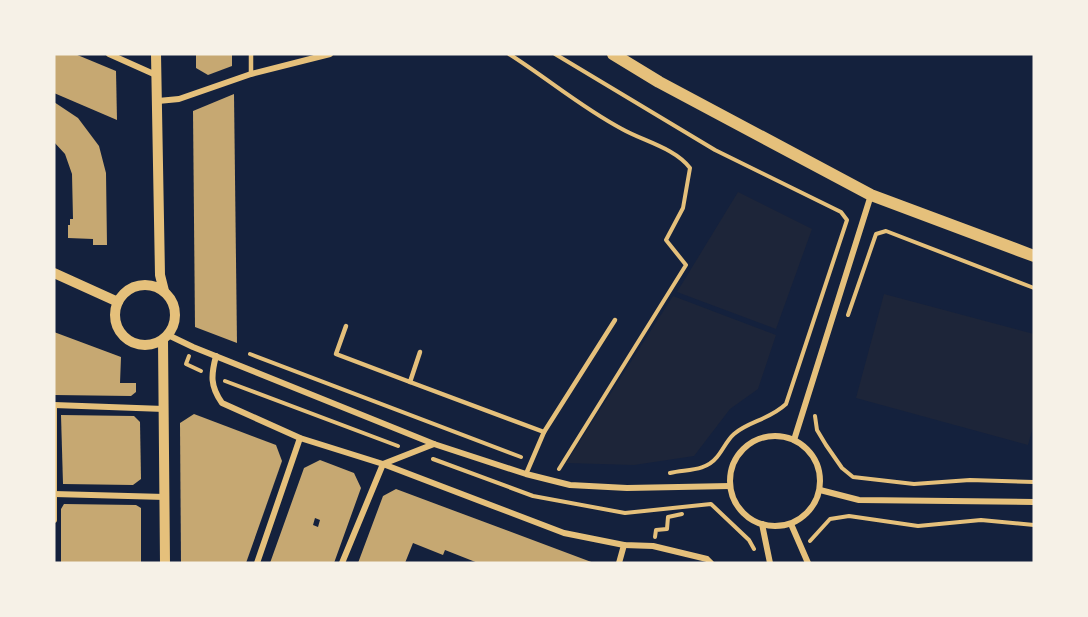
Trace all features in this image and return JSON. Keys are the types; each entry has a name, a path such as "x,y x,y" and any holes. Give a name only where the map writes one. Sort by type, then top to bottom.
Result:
{"main road":[{"path":"613,54 870,195 1034,256"}],"street":[{"path":"109,54 156,75"},
{"path":"156,54 160,274 164,291 170,298 175,316 165,337 165,563"},
{"path":"158,101 179,99 251,74 330,54"},
{"path":"794,440 870,195"},
{"path":"54,273 118,302"},
{"path":"160,274 146,285 127,292 118,302 117,323 124,336 135,344 149,345 165,337 434,444 526,474 582,486 627,488 730,486"},
{"path":"146,285 164,291"},
{"path":"216,356 211,376 214,391 222,403 300,438 383,465 564,533 624,545 653,546 707,559 711,563"},
{"path":"54,520 54,406 165,409"},
{"path":"769,436 794,440 807,448 817,462 821,477 820,490 810,511 791,524 776,526 762,524 742,512 735,502 730,486 733,465 748,445 769,436"},
{"path":"257,563 300,438"},
{"path":"342,563 383,465 434,444"},
{"path":"820,490 859,500 1034,502"},
{"path":"54,494 165,497"},
{"path":"762,524 770,563"},
{"path":"791,524 808,563"},
{"path":"619,563 624,545"}],"lane":[{"path":"251,54 251,74"},
{"path":"526,474 544,432 615,320"},
{"path":"346,326 336,354 544,432"},
{"path":"410,382 420,352"}],"path":[{"path":"509,54 585,107 622,129 662,148 686,162 690,168 683,208 666,240 686,266 560,469"},
{"path":"555,54 715,150 841,212 846,220 841,237"},
{"path":"847,320 876,234 886,231 1034,288"},
{"path":"815,414 817,430 842,468 853,477 914,484 970,480 1034,482"},
{"path":"653,546 656,530 667,529 668,517 682,514"},
{"path":"849,516 918,526 981,520 1034,525"}],"shaded area":[{"path":"738,192 812,229 776,329 677,292"},
{"path":"884,294 1034,334 1034,423 1028,445 856,398"},
{"path":"673,296 776,335 758,389 730,409 694,456 634,465 566,463"}],"building":[{"path":"54,54 75,54 116,71 117,120 54,93"},
{"path":"196,54 232,54 232,66 208,75 196,68"},
{"path":"234,94 237,343 195,327 193,111"},
{"path":"54,102 78,118 99,146 106,173 107,245 93,245 93,239 68,238 68,225 70,225 70,219 73,219 72,174 65,154 54,142"},
{"path":"54,332 121,357 120,383 136,383 136,392 131,396 54,395"},
{"path":"194,414 276,445 282,461 246,563 181,563 180,423"},
{"path":"61,415 134,416 140,422 141,479 133,485 63,484"},
{"path":"320,460 354,473 361,488 334,563 270,563 304,468","holes":["315,518 320,520 318,527 313,525"]},
{"path":"396,489 594,563 478,563 445,550 443,555 413,543 405,563 358,563 383,496"},
{"path":"64,504 136,505 141,508 141,563 61,563 61,509"}]}
